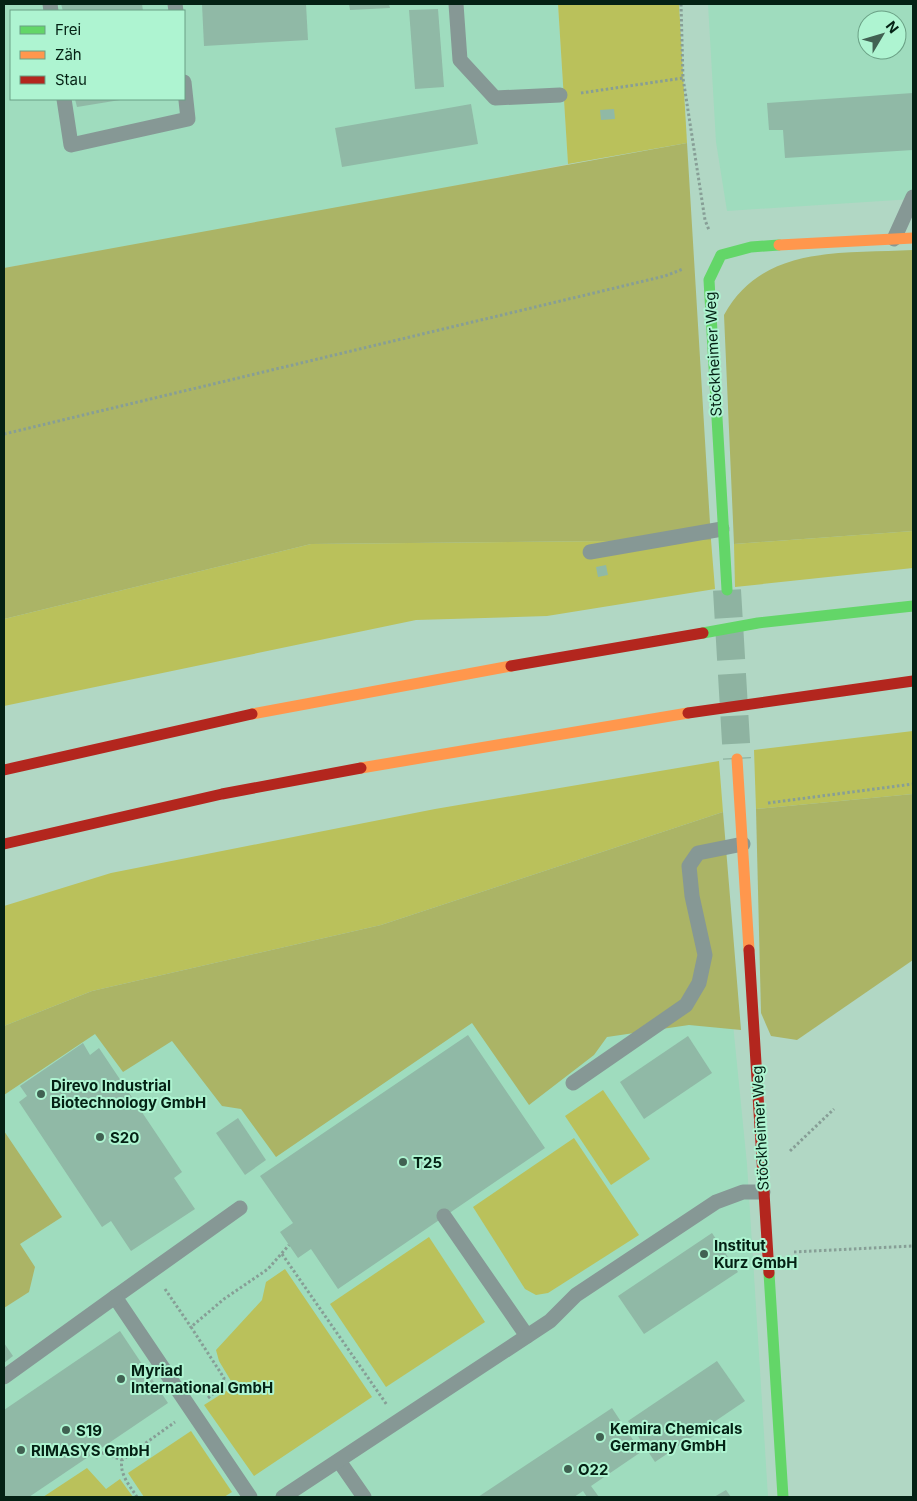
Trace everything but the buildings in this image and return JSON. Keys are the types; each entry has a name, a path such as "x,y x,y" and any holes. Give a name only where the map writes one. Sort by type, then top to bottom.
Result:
{"main road":[{"path":"721,256 751,246 913,238"},
{"name":"Stöckheimer Weg","path":"721,256 709,280 727,590"},
{"path":"4,770 235,717 541,661 758,623 913,606"},
{"path":"4,844 222,794 453,752 755,702 913,681"},
{"name":"Stöckheimer Weg","path":"737,759 783,1497"}],"lane":[{"path":"456,4 460,60 495,98 560,95"},
{"path":"64,100 71,145 188,119 185,91"},
{"path":"894,239 913,197"},
{"path":"590,552 722,529"},
{"path":"573,1083 686,1005 699,983 705,955 692,896 689,866 698,853 743,844"},
{"path":"283,1497 550,1321 576,1295 716,1202 743,1192 763,1192"},
{"path":"4,1377 240,1208"},
{"path":"444,1216 527,1336"},
{"path":"115,1297 250,1497"},
{"path":"339,1461 364,1497"}],"path":[{"path":"4,434 664,276 721,256 705,220 683,78 680,4"},
{"path":"560,95 683,78"},
{"path":"762,804 913,784"},
{"path":"788,1152 834,1109"},
{"path":"191,1327 224,1299 268,1269 289,1245"},
{"path":"769,1254 913,1246"},
{"path":"282,1254 398,1422"},
{"path":"137,1497 123,1475 120,1466 122,1460 215,1393 222,1386 224,1378 152,1270"},
{"path":"97,1451 122,1460"}],"shaded area":[{"path":"4,4 558,4 568,164 330,210 4,268"},
{"path":"708,4 913,4 913,199 727,211 716,142"},
{"path":"687,143 711,540 311,544 4,619 4,268"},
{"path":"913,250 913,531 734,544 724,315 740,292 760,275 782,264 807,257 833,254"},
{"path":"913,794 913,960 797,1040 771,1036 761,1013 756,809"},
{"path":"723,812 741,1030 689,1025 607,1037 594,1055 529,1105 472,1023 276,1157 241,1109 222,1106 172,1041 123,1072 95,1034 4,1095 4,1026 92,991 381,925"},
{"path":"723,924 747,1164 768,1497 4,1497 4,1018"},
{"path":"4,1131 62,1217 20,1244 35,1267 29,1292 4,1308"}],"green space":[{"path":"558,4 679,4 687,143 568,164"},
{"path":"913,531 913,568 735,587 734,544"},
{"path":"711,540 715,589 547,616 416,620 4,706 4,619 311,544"},
{"path":"913,731 913,794 756,809 754,750"},
{"path":"719,761 723,812 381,925 92,991 4,1026 4,906 111,873 435,809"},
{"path":"603,1090 650,1159 611,1185 565,1116"},
{"path":"574,1138 639,1235 548,1293 536,1295 525,1289 473,1207"},
{"path":"429,1237 485,1322 386,1387 330,1304"},
{"path":"285,1269 372,1397 254,1476 204,1405 234,1386 219,1361 216,1350 262,1300 266,1282"},
{"path":"191,1431 232,1492 224,1497 144,1497 128,1473"},
{"path":"87,1468 106,1489 120,1479 133,1497 43,1497"}],"tunnel":[{"path":"727,590 737,759"}],"traffic: fast":[{"path":"727,590 709,280 721,255 751,247 779,245"},
{"path":"703,633 758,623 913,606"},
{"path":"769,1273 783,1497"}],"traffic: slow":[{"path":"779,245 913,238"},
{"path":"252,714 511,666"},
{"path":"361,768 688,713"},
{"path":"737,759 749,950"}],"traffic: jam":[{"path":"511,666 703,633"},
{"path":"688,713 913,681"},
{"path":"4,770 252,714"},
{"path":"4,844 222,794 361,768"},
{"path":"749,950 769,1273"}],"place":[{"name":"Direvo Industrial Biotechnology GmbH","path":"41,1094"},
{"name":"S20","path":"100,1137"},
{"name":"T25","path":"403,1162"},
{"name":"Institut Kurz GmbH","path":"704,1254"},
{"name":"Myriad International GmbH","path":"121,1379"},
{"name":"S19","path":"66,1430"},
{"name":"Kemira Chemicals Germany GmbH","path":"600,1437"},
{"name":"RIMASYS GmbH","path":"21,1450"},
{"name":"O22","path":"568,1469"}]}
